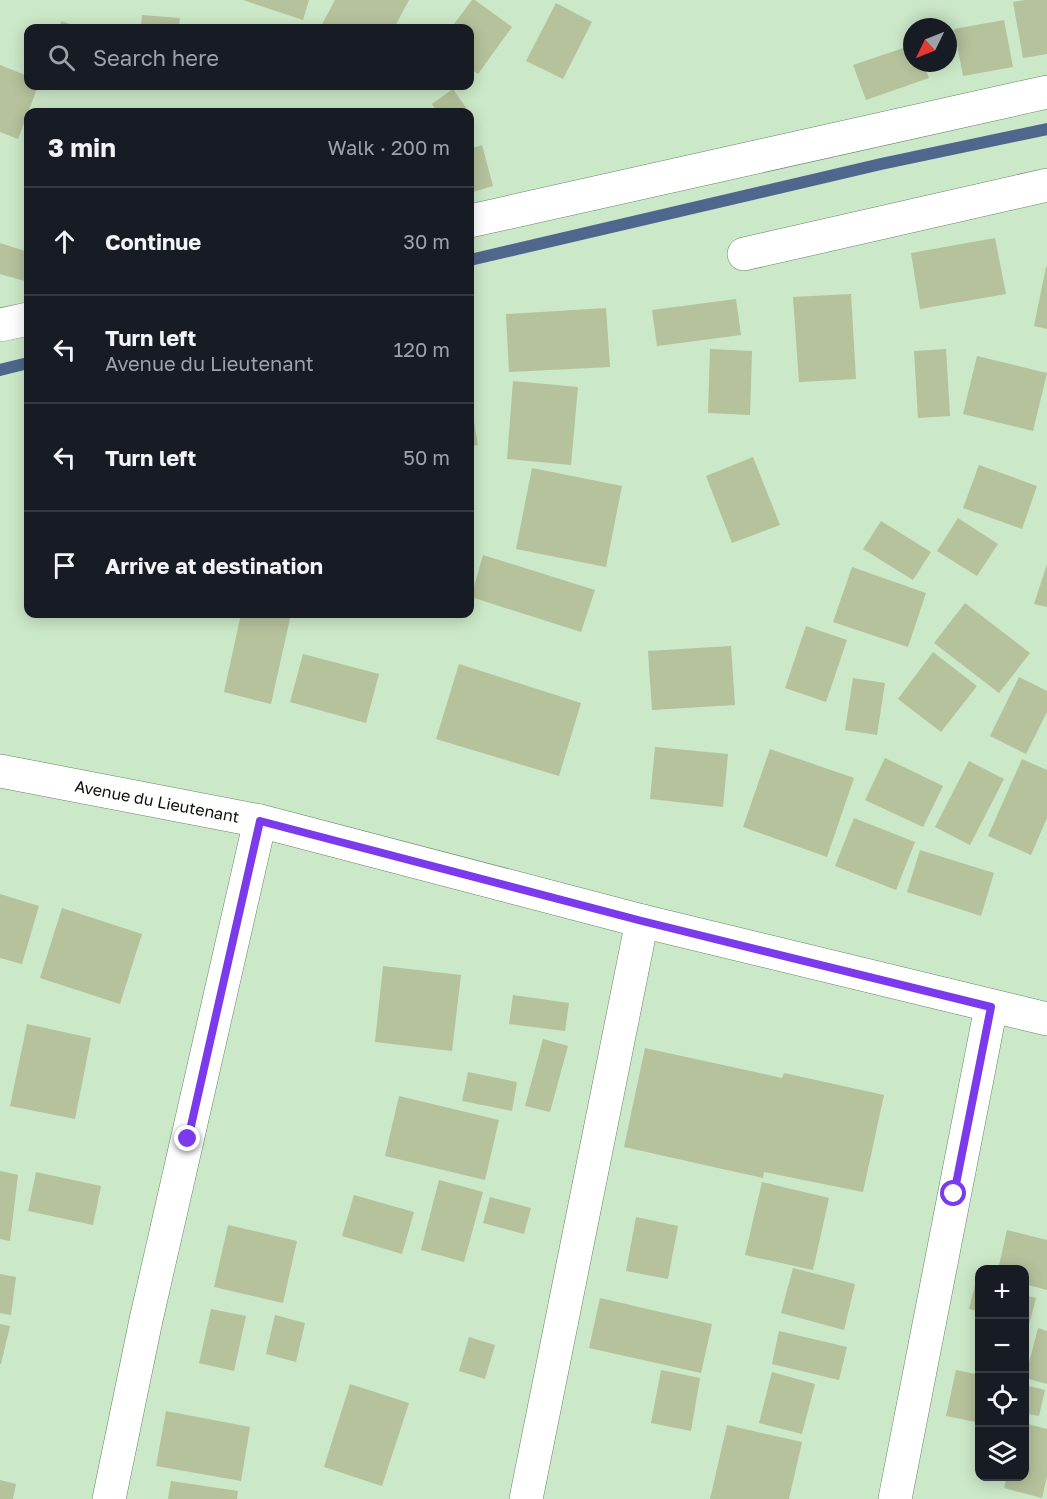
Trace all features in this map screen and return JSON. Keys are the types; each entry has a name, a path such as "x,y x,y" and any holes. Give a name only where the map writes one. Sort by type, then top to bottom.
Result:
{"street":[{"path":"474,220 1047,92"},
{"path":"744,254 1047,185"},
{"path":"0,325 24,320"},
{"name":"Avenue du Lieutenant","path":"0,771 260,821 642,921 1047,1019"},
{"path":"109,1499 146,1320 260,821"},
{"path":"526,1499 642,921"},
{"path":"895,1499 991,1007"}],"building":[{"path":"243,0 309,0 303,20"},
{"path":"335,0 409,0 396,24 322,24"},
{"path":"472,0 475,0 512,27 478,74 474,72 474,24 454,24"},
{"path":"1047,0 1047,54 1023,58 1013,2"},
{"path":"556,3 592,22 563,79 526,61"},
{"path":"142,15 180,18 179,24 141,24"},
{"path":"1004,20 1013,67 963,76 957,45 957,28"},
{"path":"903,48 903,72 927,72 929,78 866,100 853,65"},
{"path":"0,65 24,74 24,90 36,90 30,108 24,108 24,123 18,139 0,132"},
{"path":"454,90 466,108 434,108 432,104"},
{"path":"482,145 493,186 474,192 474,148"},
{"path":"995,238 1006,294 920,309 911,253"},
{"path":"0,243 24,251 24,281 0,274"},
{"path":"1047,267 1047,329 1034,326"},
{"path":"851,294 856,379 799,382 793,297"},
{"path":"736,299 741,335 657,346 652,310"},
{"path":"606,308 610,367 509,372 506,314"},
{"path":"710,349 752,351 750,415 708,413"},
{"path":"946,349 950,416 918,418 914,351"},
{"path":"977,356 1047,373 1033,431 963,414"},
{"path":"513,381 578,387 571,465 507,459"},
{"path":"474,422 478,445 474,446"},
{"path":"753,457 780,525 732,543 706,476"},
{"path":"979,465 1037,486 1022,529 963,508"},
{"path":"532,468 622,486 606,567 516,549"},
{"path":"958,518 998,544 977,576 937,551"},
{"path":"881,521 931,552 913,580 863,549"},
{"path":"483,555 595,590 581,632 474,598 474,586"},
{"path":"1047,564 1047,607 1034,604"},
{"path":"852,567 926,593 908,647 833,622"},
{"path":"965,603 1030,653 999,693 934,643"},
{"path":"240,618 290,618 271,704 224,692"},
{"path":"806,626 847,640 826,702 785,688"},
{"path":"731,646 735,705 652,710 648,651"},
{"path":"933,652 977,686 941,732 898,699"},
{"path":"303,654 379,674 366,723 290,702"},
{"path":"459,664 581,703 559,776 436,739"},
{"path":"1019,677 1047,691 1047,712 1026,754 990,736"},
{"path":"853,678 885,683 877,735 845,730"},
{"path":"655,747 728,754 723,807 650,799"},
{"path":"770,749 854,778 827,857 743,827"},
{"path":"885,758 943,786 923,827 865,800"},
{"path":"1022,759 1047,770 1047,818 1031,855 988,836"},
{"path":"969,761 1004,779 970,845 935,827"},
{"path":"854,818 915,842 896,890 835,866"},
{"path":"920,850 994,873 981,916 907,892"},
{"path":"0,894 39,906 22,964 0,958"},
{"path":"62,908 142,934 120,1004 40,978"},
{"path":"383,966 461,975 452,1051 375,1042"},
{"path":"513,995 569,1003 565,1031 509,1024"},
{"path":"27,1024 91,1038 75,1119 10,1106"},
{"path":"543,1039 568,1046 550,1112 525,1106"},
{"path":"645,1048 782,1078 784,1073 884,1095 863,1192 764,1172 763,1178 624,1147"},
{"path":"468,1072 517,1082 512,1111 462,1101"},
{"path":"399,1096 499,1120 485,1180 385,1156"},
{"path":"0,1171 18,1175 10,1241 0,1239"},
{"path":"36,1172 101,1186 93,1225 28,1211"},
{"path":"439,1180 483,1192 464,1262 421,1250"},
{"path":"762,1182 829,1198 813,1270 745,1255"},
{"path":"354,1195 414,1212 402,1254 342,1236"},
{"path":"490,1197 531,1208 524,1234 483,1223"},
{"path":"636,1217 678,1226 668,1279 626,1271"},
{"path":"228,1225 297,1241 283,1303 214,1287"},
{"path":"1007,1230 1047,1240 1047,1290 1029,1285 1029,1265 999,1265"},
{"path":"793,1268 855,1284 844,1330 781,1313"},
{"path":"0,1274 16,1277 11,1315 0,1313"},
{"path":"975,1285 975,1311 969,1309"},
{"path":"1029,1296 1036,1298 1029,1325"},
{"path":"600,1298 712,1324 701,1373 589,1348"},
{"path":"211,1309 246,1316 234,1371 199,1363"},
{"path":"275,1315 305,1323 296,1362 266,1354"},
{"path":"0,1324 10,1326 1,1364 0,1364"},
{"path":"1038,1328 1047,1331 1047,1384 1029,1379 1029,1363"},
{"path":"779,1331 847,1347 839,1380 772,1364"},
{"path":"469,1337 495,1345 485,1379 459,1371"},
{"path":"661,1370 700,1378 691,1431 651,1423"},
{"path":"956,1370 975,1374 975,1422 946,1416"},
{"path":"772,1372 815,1384 802,1434 759,1423"},
{"path":"350,1384 409,1403 382,1486 324,1467"},
{"path":"1029,1386 1045,1390 1039,1416 1029,1414"},
{"path":"166,1411 250,1427 241,1481 156,1466"},
{"path":"1029,1424 1047,1429 1047,1476 1042,1498 1004,1488 1006,1481 1029,1481"},
{"path":"727,1425 802,1442 789,1499 710,1499"},
{"path":"0,1480 16,1484 13,1499 0,1499"},
{"path":"171,1481 238,1491 237,1499 168,1499"}],"waterway":[{"path":"474,259 881,164 1047,129"},
{"path":"0,370 24,364"}],"route":[{"path":"188,1139 260,821 642,921 991,1007 954,1194"}]}
